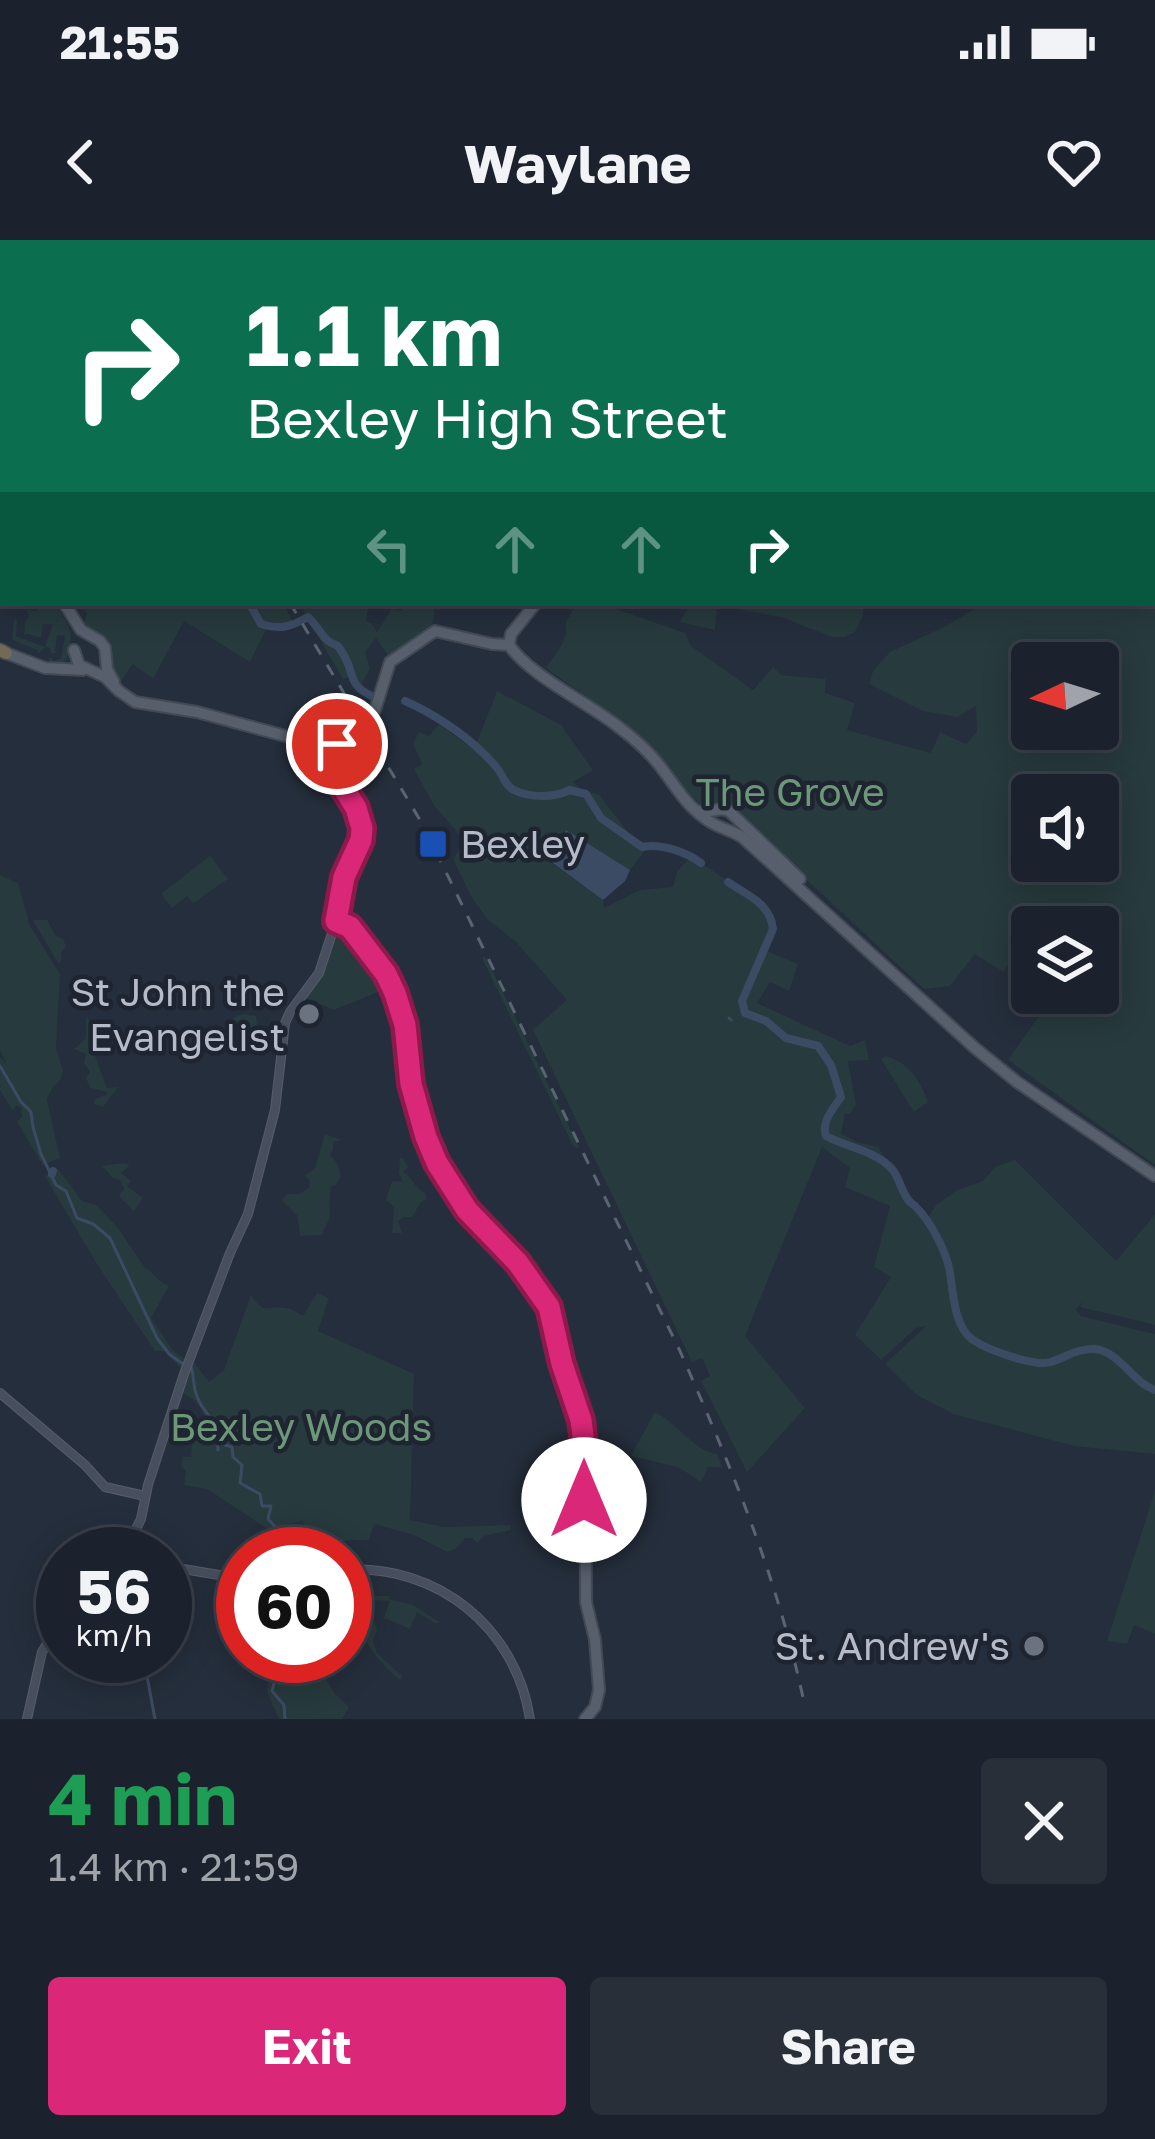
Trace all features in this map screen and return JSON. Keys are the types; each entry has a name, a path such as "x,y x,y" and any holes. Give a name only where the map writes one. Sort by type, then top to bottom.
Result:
{"main road":[{"path":"63,606 74,630 79,665 105,677 124,695 333,748"},
{"path":"64,606 81,630 103,644 110,677 140,702"},
{"path":"534,606 511,634 508,645 512,651 635,740 694,809 742,837 995,1065 1155,1172"},
{"path":"333,748 367,720 380,698 390,662 437,630 508,645"},
{"path":"57,668 68,662 82,640 91,638"},
{"path":"3,651 34,665 57,668 92,670 106,657"},
{"path":"138,1527 187,1366 249,1212 275,1111 285,1023 319,973 344,877 361,840 356,808 336,776 333,748"},
{"path":"694,809 726,809 977,1042 1155,1172"},
{"path":"717,809 712,814 718,826"},
{"path":"718,826 731,824 731,814"},
{"path":"337,918 350,927 386,974 398,1000 411,1084 437,1163 467,1210 518,1263 551,1312 562,1364 578,1404 586,1459 586,1602 599,1694 585,1719"},
{"path":"0,1393 105,1486 145,1496"},
{"path":"372,1568 429,1584 475,1614 511,1660 530,1719"},
{"path":"26,1719 36,1677"}],"green space":[{"path":"37,606 56,606 67,625 71,644 66,661 50,664 48,658 61,658 65,636 57,635 58,652 51,654 50,648 38,653 12,640 14,619 16,636 45,647 53,624 43,624 41,638 24,635 27,610 37,611"},
{"path":"285,606 293,622 265,631 250,662 184,621 153,679 133,664 120,682 111,670 107,642 86,626 84,610 74,608"},
{"path":"301,606 368,606 366,621 377,632 392,609 433,606 432,623 423,637 389,657 376,638 365,652 370,669 360,687 352,677 343,679"},
{"name":"The Grove","path":"575,606 608,606 685,633 691,646 753,690 773,667 781,675 826,679 825,693 855,703 847,730 931,753 940,732 966,744 977,732 976,706 957,717 923,711 869,684 873,671 890,652 980,606 1155,606 1155,1165 1008,1060 1040,1014 1119,1014 1119,906 1011,906 1011,960 1003,972 975,954 950,986 924,989 738,816 728,801 700,804 639,735 546,668 561,646"},
{"path":"689,606 717,606 715,630 680,622"},
{"path":"722,606 863,606 855,632 845,637 832,637 781,617"},
{"path":"497,691 561,725 593,770 573,782 599,795 644,852 630,870 566,831 550,862 603,900 604,908 640,890 673,887 677,872 691,856 766,907 773,929 764,950 798,964 789,991 770,982 757,1003 850,1046 865,1040 869,1060 848,1061 856,1105 850,1114 845,1113 841,1134 878,1147 925,1217 921,1217 924,1224 936,1205 957,1190 983,1181 995,1167 1015,1160 1116,1261 1155,1214 1155,1325 1080,1307 1084,1301 1076,1309 1081,1316 1155,1334 1155,1454 1074,1446 953,1414 917,1395 885,1364 926,1326 916,1328 881,1360 855,1335 891,1277 874,1267 890,1206 845,1187 850,1168 822,1147 745,1336 805,1408 747,1472 701,1381 710,1376 702,1358 692,1362 533,1030 567,1000 472,898 453,859 465,841 435,807 414,769 422,764 413,744 419,732 429,736 439,724 474,750"},
{"path":"210,856 228,879 193,903 187,896 172,908 161,894"},
{"path":"0,875 18,883 30,926 60,974 56,1048 63,1071 47,1100 60,1158 43,1165 17,1122 21,1108 17,1105 12,1110 0,1090 0,1057 7,1065 0,1050"},
{"path":"47,920 66,946 59,964 33,921"},
{"path":"346,929 388,988 334,1010 306,998 323,974 338,930"},
{"path":"485,956 579,1147 574,1148"},
{"path":"244,1014 256,1016 258,1032 221,1043 227,1024"},
{"path":"86,1015 95,1024 90,1030 107,1088 118,1087 103,1107 94,1104 95,1099 107,1092 90,1088 86,1054 74,1049 86,1038"},
{"path":"886,1056 913,1073 921,1087 928,1102 914,1112 881,1059"},
{"path":"325,1134 342,1140 333,1142 330,1154 341,1176 331,1187 330,1215 322,1235 300,1236 297,1215 282,1200 309,1188 305,1176 315,1168"},
{"path":"400,1158 408,1167 403,1172 427,1199 412,1217 398,1221 402,1233 392,1233 394,1207 386,1200 392,1181 403,1182"},
{"path":"130,1165 121,1173 131,1181 127,1186 143,1198 134,1211 119,1196 124,1189 120,1180 102,1166"},
{"path":"58,1169 82,1201 96,1205 118,1228 145,1268 169,1286 151,1318 173,1351 185,1359 181,1369 165,1351 155,1351 97,1264 45,1176"},
{"name":"Bexley Woods","path":"317,1293 329,1298 318,1331 414,1374 410,1520 444,1527 510,1525 511,1530 484,1536 477,1543 465,1538 447,1552 414,1535 374,1524 372,1530 304,1527 303,1521 265,1527 207,1489 184,1485 183,1456 191,1457 198,1429 203,1430 205,1424 200,1407 181,1392 192,1360 209,1382 224,1370 251,1295 264,1308 287,1308 303,1316"},
{"path":"655,1412 701,1448 717,1454 722,1467 708,1467 701,1482 678,1467 631,1456"},
{"path":"1155,1491 1155,1634 1134,1625 1127,1644 1107,1641"},
{"path":"372,1596 389,1596 440,1623 417,1612 410,1629 384,1618 390,1601 373,1600 372,1606"},
{"path":"372,1614 377,1653 402,1676 400,1680 372,1649"},
{"path":"268,1683 328,1683 349,1707 342,1719 279,1719"}],"water":[{"path":"566,830 630,870 625,881 603,900 550,861"}],"waterway":[{"path":"251,606 261,624 268,626 285,626 308,617 340,649 356,684 376,698"},
{"path":"405,701 467,739 514,790 535,796 569,790 586,794 601,818 642,847 673,849 701,863"},
{"path":"728,882 763,906 773,929 742,1001 745,1013 766,1021 786,1038 818,1046 831,1065 841,1097 826,1120 826,1136 878,1158 895,1173 941,1246 958,1318 967,1334 989,1348 1034,1362 1051,1362 1083,1350 1104,1351 1155,1390"},
{"path":"0,1066 31,1112 41,1154 56,1185 66,1191 77,1218 110,1238 157,1338 183,1364"},
{"path":"191,1367 199,1401 216,1423 218,1450"},
{"path":"218,1443 232,1447 233,1457 242,1465 240,1483 260,1494 262,1506 271,1506 268,1519 275,1527"},
{"path":"148,1683 155,1719"},
{"path":"274,1683 272,1691 284,1705 285,1719"}],"railway":[{"path":"292,606 423,825 679,1349 752,1525 782,1614 805,1707"}],"place":[{"name":"Bexley","path":"433,844"},
{"name":"St John the Evangelist","path":"309,1014"},
{"name":"St. Andrew's","path":"1034,1646"}],"route":[{"path":"337,744 333,748 335,772 361,821 362,834 344,877 336,921 350,927 395,993 405,1025 411,1084 437,1163 467,1210 518,1263 549,1307 581,1420 584,1500"}]}
